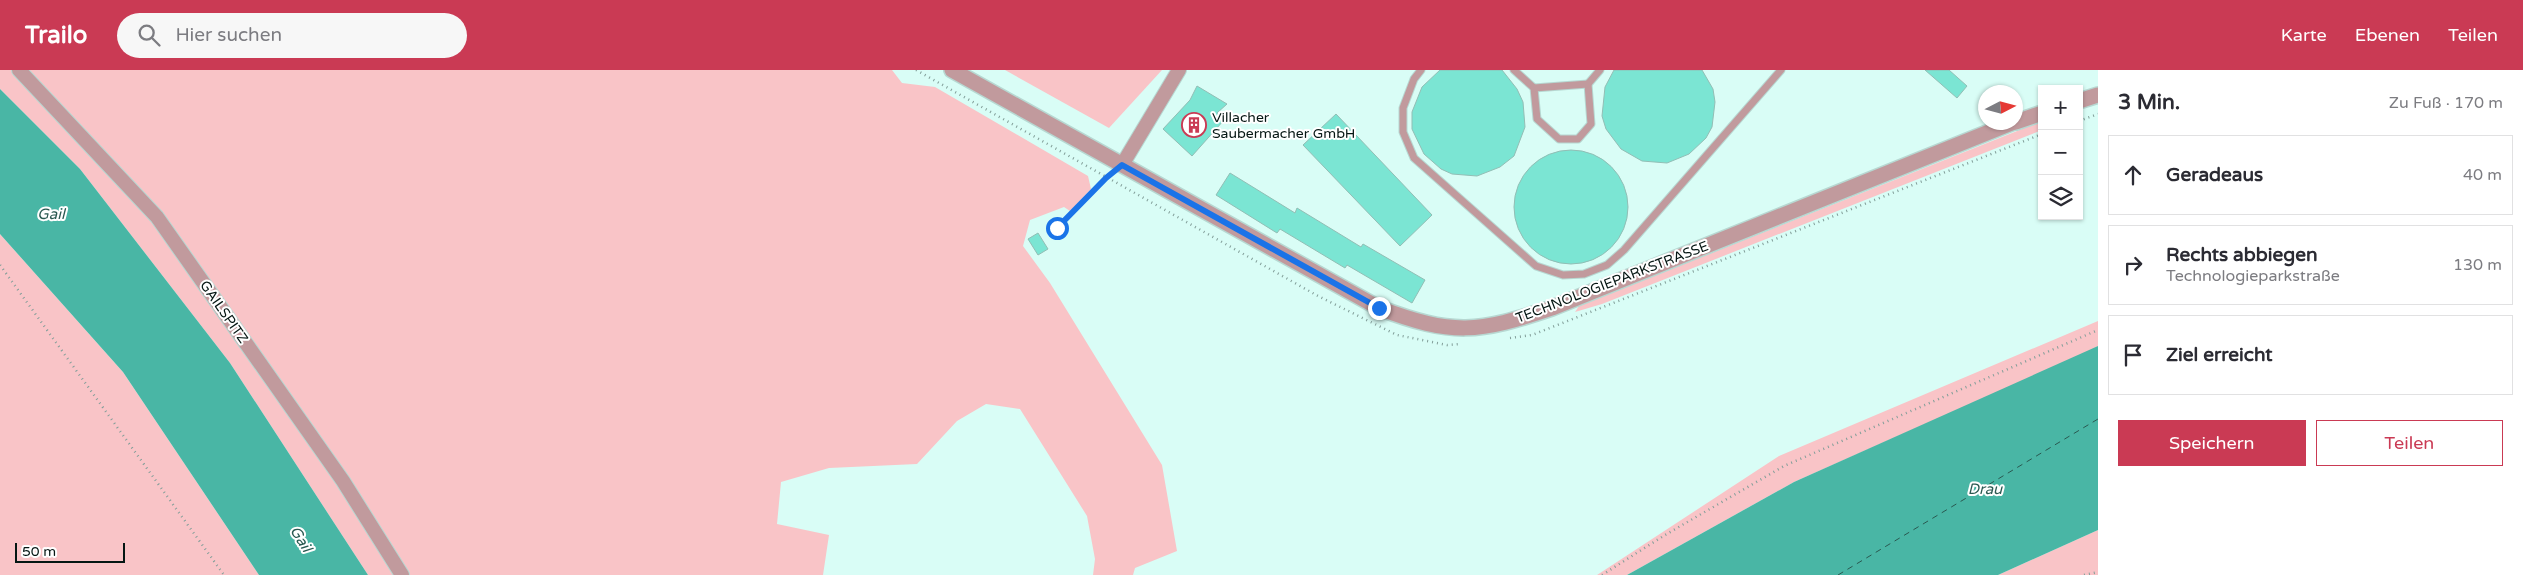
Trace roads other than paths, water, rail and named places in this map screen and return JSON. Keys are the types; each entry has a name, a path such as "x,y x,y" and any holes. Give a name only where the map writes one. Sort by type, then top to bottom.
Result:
{"street":[{"name":"GAILSPITZ","path":"19,70 157,217 343,481 402,575"},
{"name":"TECHNOLOGIEPARKSTRASSE","path":"952,70 1379,308 1412,321 1441,328 1464,330 1492,327 1552,308 1995,130"},
{"path":"1122,165 1179,70"},
{"path":"2083,100 2098,95"},
{"name":"TECHNOLOGIEPARKSTRASSE","path":"2023,119 2038,114"}],"lane":[{"path":"1421,70 1414,79 1403,108 1403,132 1414,158 1536,266 1562,275 1584,274 1608,265 1624,250 1781,70"},
{"path":"1514,70 1534,88 1537,119 1559,139 1578,139 1591,124 1588,84 1600,70"},
{"path":"1534,88 1588,84"}],"water":[{"name":"Gail","path":"0,89 80,169 230,363 368,575 259,575 123,372 0,234"},
{"name":"Drau","path":"2098,346 2098,530 1998,575 1627,575 1794,482"}],"place":[{"name":"Villacher Saubermacher GmbH","path":"1194,125"}]}
